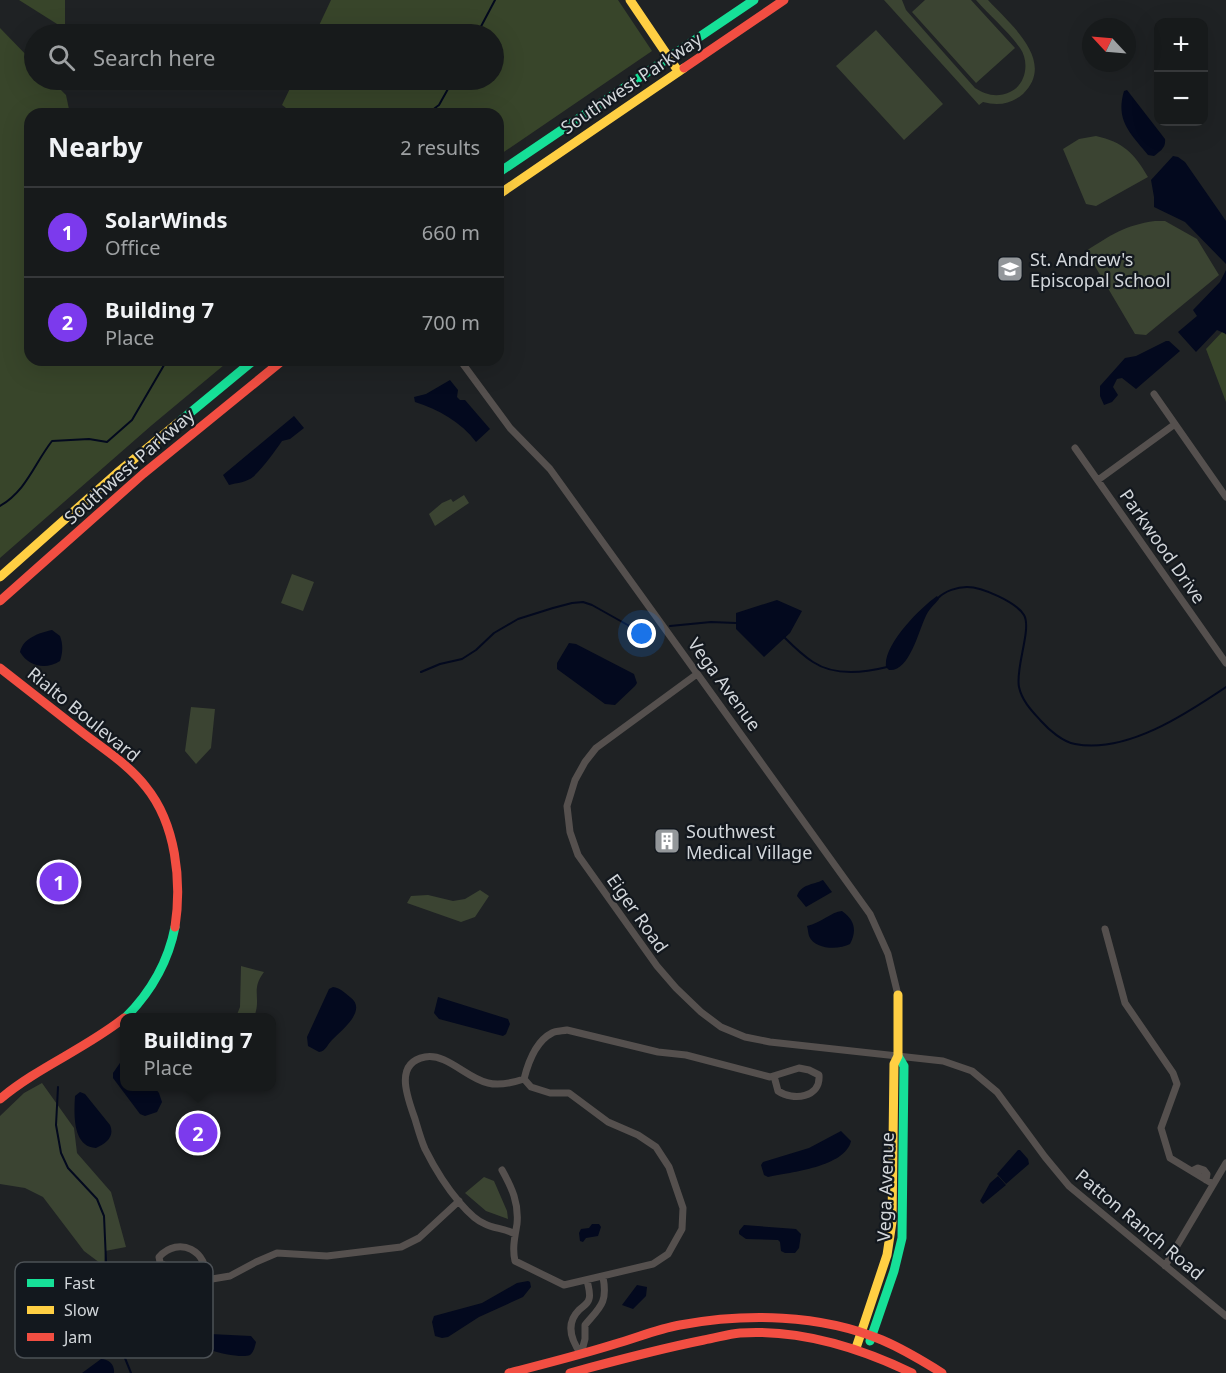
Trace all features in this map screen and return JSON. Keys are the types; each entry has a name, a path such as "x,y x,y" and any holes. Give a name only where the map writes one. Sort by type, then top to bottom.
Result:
{"main road":[{"path":"630,0 678,71"},
{"name":"Southwest Parkway","path":"504,169 754,0"},
{"name":"Southwest Parkway","path":"504,191 784,0"},
{"name":"Southwest Parkway","path":"0,577 117,473 247,366"},
{"name":"Southwest Parkway","path":"0,601 151,467 276,366"},
{"name":"Rialto Boulevard","path":"0,668 121,762 146,788 163,817 171,838 178,874 173,943 164,965 148,992 129,1013"},
{"name":"Vega Avenue","path":"856,1348 884,1265 890,1239 894,1064 898,1056 898,995"},
{"name":"Rialto Boulevard","path":"0,1099 42,1068 99,1039 120,1022"},
{"name":"Vega Avenue","path":"866,1352 900,1253 903,1225 904,1066 898,1056"},
{"path":"509,1373 678,1326 741,1318 776,1317 824,1323 861,1333 905,1351 942,1373"},
{"path":"570,1373 673,1346 740,1333 797,1335 856,1348 912,1373"},
{"path":"581,1354 582,1370"}],"street":[{"name":"Vega Avenue","path":"464,366 510,428 550,469 870,914 888,954 898,995"},
{"path":"1154,394 1226,497"},
{"path":"1098,480 1176,424"},
{"name":"Parkwood Drive","path":"1076,447 1226,663"},
{"name":"Eiger Road","path":"697,674 597,748 585,762 575,780 567,806 570,832 578,855 663,974 701,1012 721,1027 745,1037 770,1042 898,1056"},
{"path":"1105,929 1125,1003 1173,1073 1177,1083 1161,1128 1170,1158 1213,1184"},
{"path":"524,1079 529,1061 539,1045 552,1033 567,1030 658,1052 686,1055 770,1077 799,1068 819,1075 819,1082 814,1090 801,1097 786,1096 778,1091 774,1076"},
{"path":"515,1234 507,1229 485,1225 459,1201 425,1148 405,1089 405,1074 409,1066 423,1057 432,1056 489,1083 510,1083 524,1079"},
{"name":"Patton Ranch Road","path":"898,1056 944,1061 963,1067 981,1077 997,1092 1069,1186 1226,1316"},
{"path":"502,1170 515,1193 516,1200 517,1222 513,1253 515,1261 564,1285 653,1264 668,1254 682,1229 682,1208 669,1167 656,1147 638,1135 608,1122 569,1093 550,1093 540,1090 531,1087 524,1079"},
{"path":"1165,1266 1226,1163"},
{"path":"213,1279 230,1276 277,1253 327,1256 401,1247 419,1238 459,1201"},
{"path":"160,1262 159,1257 166,1250 176,1246 196,1252 204,1262"},
{"path":"581,1354 585,1339 585,1325 598,1312 603,1302 605,1294 603,1277"},
{"path":"581,1354 571,1340 571,1327 574,1316 589,1302 587,1280"}],"green space":[{"path":"19,0 65,0 65,24 57,24"},
{"path":"331,0 618,0 652,51 504,152 504,108 286,108 282,105 289,90 504,90 504,24 320,24"},
{"path":"884,0 902,0 906,10 975,88 987,94 1001,95 1010,92 1020,84 1025,73 1025,60 1020,48 976,0 988,0 1026,43 1035,69 1032,81 1023,94 1014,100 999,104 983,102 979,105"},
{"path":"925,0 971,0 1015,48 976,83 912,12"},
{"path":"0,28 24,53 24,90 61,90 66,95 69,108 24,108 24,366 223,366 0,558"},
{"path":"876,30 943,104 904,140 836,66"},
{"path":"1096,136 1121,145 1133,155 1148,177 1096,206 1086,204 1063,149 1079,139"},
{"path":"1155,221 1165,221 1197,239 1219,275 1146,335 1135,334 1086,251 1127,228"},
{"path":"1223,331 1226,335 1226,402 1206,349"},
{"path":"464,495 469,503 435,526 429,514 442,503 451,499 453,502"},
{"path":"292,574 314,582 303,611 281,603"},
{"path":"191,707 215,709 211,748 196,764 185,751"},
{"path":"480,890 489,896 475,917 461,922 407,903 411,896 428,895 453,901 465,899"},
{"path":"241,966 264,972 258,984 255,1013 238,1013 240,1007"},
{"path":"42,1083 74,1128 77,1153 111,1192 126,1247 105,1251 104,1262 99,1262 84,1251 43,1197 25,1188 0,1184 0,1116 24,1093"},
{"path":"484,1177 494,1181 507,1211 508,1219 486,1211 465,1193"}],"water":[{"path":"1127,90 1165,139 1164,147 1154,156 1148,155 1126,126 1122,111 1124,91"},
{"path":"1173,156 1185,162 1226,221 1226,264 1185,222 1154,207 1151,180"},
{"path":"1226,270 1226,334 1217,330 1196,352 1178,332 1197,316 1193,310 1220,282"},
{"path":"1166,341 1180,351 1136,389 1122,378 1117,379 1113,387 1118,395 1112,402 1104,405 1100,396 1100,386 1125,358 1136,356"},
{"path":"450,380 458,390 457,397 465,400 490,429 476,442 448,417 415,402 414,397 426,394"},
{"path":"294,416 304,428 290,439 282,441 253,477 229,485 223,475"},
{"path":"937,596 939,599 926,615 907,658 896,669 889,670 886,667 887,658 896,638 921,609"},
{"path":"777,600 802,611 790,633 764,657 736,629 736,613"},
{"path":"52,630 61,639 60,661 49,666 38,666 28,661 20,652 24,643"},
{"path":"569,643 576,644 634,674 637,683 615,705 605,704 557,669 557,663"},
{"path":"823,880 832,892 806,907 797,896 799,892 804,887"},
{"path":"842,911 850,918 854,926 854,935 850,944 828,948 812,941 807,926"},
{"path":"333,987 340,989 355,1002 355,1014 325,1049 319,1052 308,1046 307,1037 329,989"},
{"path":"438,997 508,1019 510,1024 506,1034 503,1036 439,1019 434,1013"},
{"path":"120,1063 120,1087 113,1078 113,1073"},
{"path":"123,1091 157,1091 162,1102 157,1112 145,1116 140,1114"},
{"path":"80,1092 85,1094 110,1125 109,1139 96,1148 82,1142 76,1128 75,1096"},
{"path":"841,1131 851,1141 847,1150 839,1157 816,1167 768,1177 764,1175 761,1165 763,1162 809,1148"},
{"path":"1018,1150 1028,1159 1029,1164 1006,1184 997,1174"},
{"path":"998,1176 1006,1185 983,1204 980,1201 990,1183"},
{"path":"592,1224 599,1224 601,1227 598,1236 580,1241 581,1229 589,1228"},
{"path":"744,1225 796,1229 801,1234 799,1248 795,1253 785,1253 781,1251 778,1240 746,1239 739,1234"},
{"path":"528,1281 531,1287 523,1297 479,1317 448,1337 435,1336 432,1322 434,1316 482,1303 517,1283"},
{"path":"637,1285 647,1287 646,1296 633,1309 622,1305"},
{"path":"213,1334 251,1336 256,1342 250,1355 235,1356 214,1351"},
{"path":"101,1359 111,1363 114,1373 82,1373"}],"waterway":[{"path":"482,24 495,0"},
{"path":"435,108 447,90"},
{"path":"0,506 24,484 52,441 89,439 107,442 132,420 164,366"},
{"path":"938,598 955,589 973,588 998,596 1020,610 1026,621 1018,679 1020,692 1028,706 1044,724 1056,735 1070,743 1094,746 1135,737 1174,720 1226,687"},
{"path":"421,672 440,664 462,659 476,650 494,633 518,619 572,603 583,602 592,605 633,628 653,628"},
{"path":"670,626 711,622 736,623"},
{"path":"784,637 809,659 830,670 859,672 887,667"},
{"path":"58,1087 56,1125 61,1153 68,1168 97,1199 104,1216 106,1262"},
{"path":"125,1358 131,1373"}],"traffic: fast":[{"path":"504,169 754,0"},
{"path":"179,422 247,366"},
{"path":"130,1013 143,998 163,965 175,927"},
{"path":"870,1341 894,1271 902,1238 904,1066 898,1056"}],"traffic: slow":[{"path":"630,0 678,71"},
{"path":"504,191 684,68"},
{"path":"0,577 117,473 179,422"},
{"path":"856,1348 887,1255 892,1222 894,1064 898,1056 898,995"}],"traffic: jam":[{"path":"684,68 784,0"},
{"path":"0,601 143,474 276,366"},
{"path":"0,668 124,765 146,787 164,818 174,854 178,891 175,927"},
{"path":"0,1099 30,1077 120,1021"},
{"path":"509,1373 672,1327 705,1321 757,1318 808,1321 858,1331 898,1347 942,1373"},
{"path":"570,1373 653,1351 740,1333 807,1337 871,1355 912,1373"}],"place":[{"name":"St. Andrew's Episcopal School","path":"1010,269"},
{"name":"Southwest Medical Village","path":"667,841"},
{"name":"SolarWinds","path":"59,882"},
{"name":"Building 7","path":"198,1133"}]}
